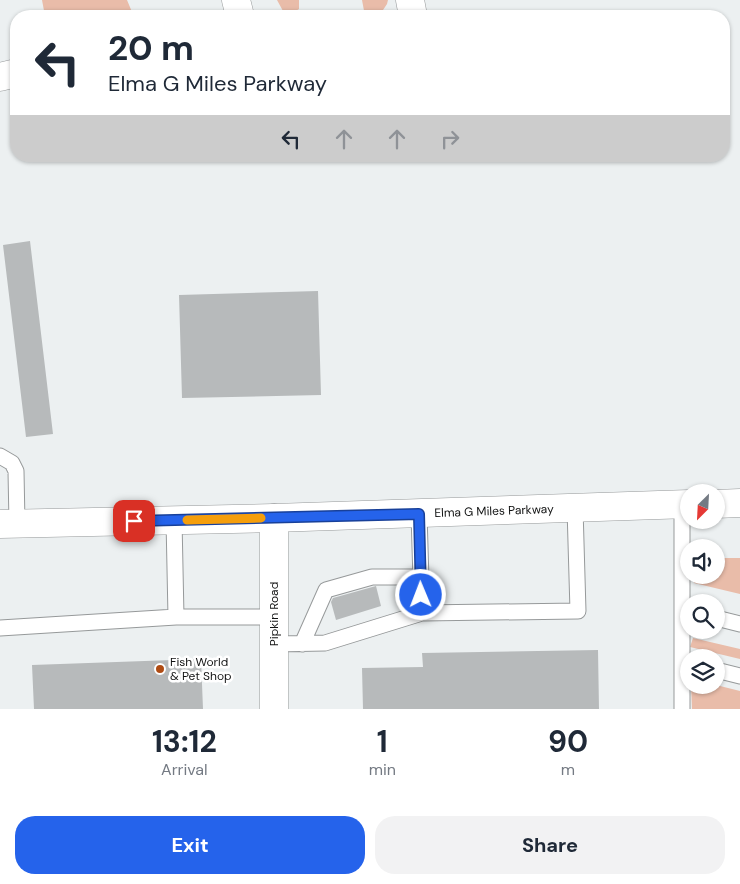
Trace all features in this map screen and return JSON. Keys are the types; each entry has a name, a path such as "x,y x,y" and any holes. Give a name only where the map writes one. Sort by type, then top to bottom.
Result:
{"main road":[{"path":"725,504 740,503"},
{"name":"Elma G Miles Parkway","path":"9,524 419,514 680,505"},
{"name":"Pipkin Road","path":"274,518 274,709"}],"lane":[{"path":"0,456 12,462 16,472 9,524"},
{"path":"274,644 325,643 422,613 578,611 575,508"},
{"path":"419,514 422,613"},
{"path":"174,520 176,617"},
{"path":"685,529 685,594"},
{"path":"302,644 326,590 372,577 421,577"},
{"path":"0,628 176,617 274,617"},
{"path":"725,620 740,624"},
{"path":"725,672 740,676"},
{"path":"682,709 683,694"}],"shaded area":[{"path":"42,0 127,0 131,10 44,10"},
{"path":"277,0 299,0 297,10 282,10"},
{"path":"362,0 388,0 383,10 364,10"},
{"path":"725,558 740,558 740,594 698,584 725,584"},
{"path":"693,639 697,639 740,649 740,659 725,655 725,649 698,649 690,647"},
{"path":"725,687 740,691 740,709 692,709 691,694 725,694"}],"building":[{"path":"30,241 53,434 26,437 3,245"},
{"path":"318,291 321,395 182,398 179,295"},
{"path":"376,586 381,606 336,620 331,602 333,598"},
{"path":"598,650 599,709 363,709 362,668 423,667 422,653"},
{"path":"201,659 203,709 34,709 32,665"}],"slow traffic":[{"path":"187,520 261,518"}],"place":[{"name":"Fish World & Pet Shop","path":"160,669"}],"route":[{"path":"134,521 419,514 421,595"}]}
